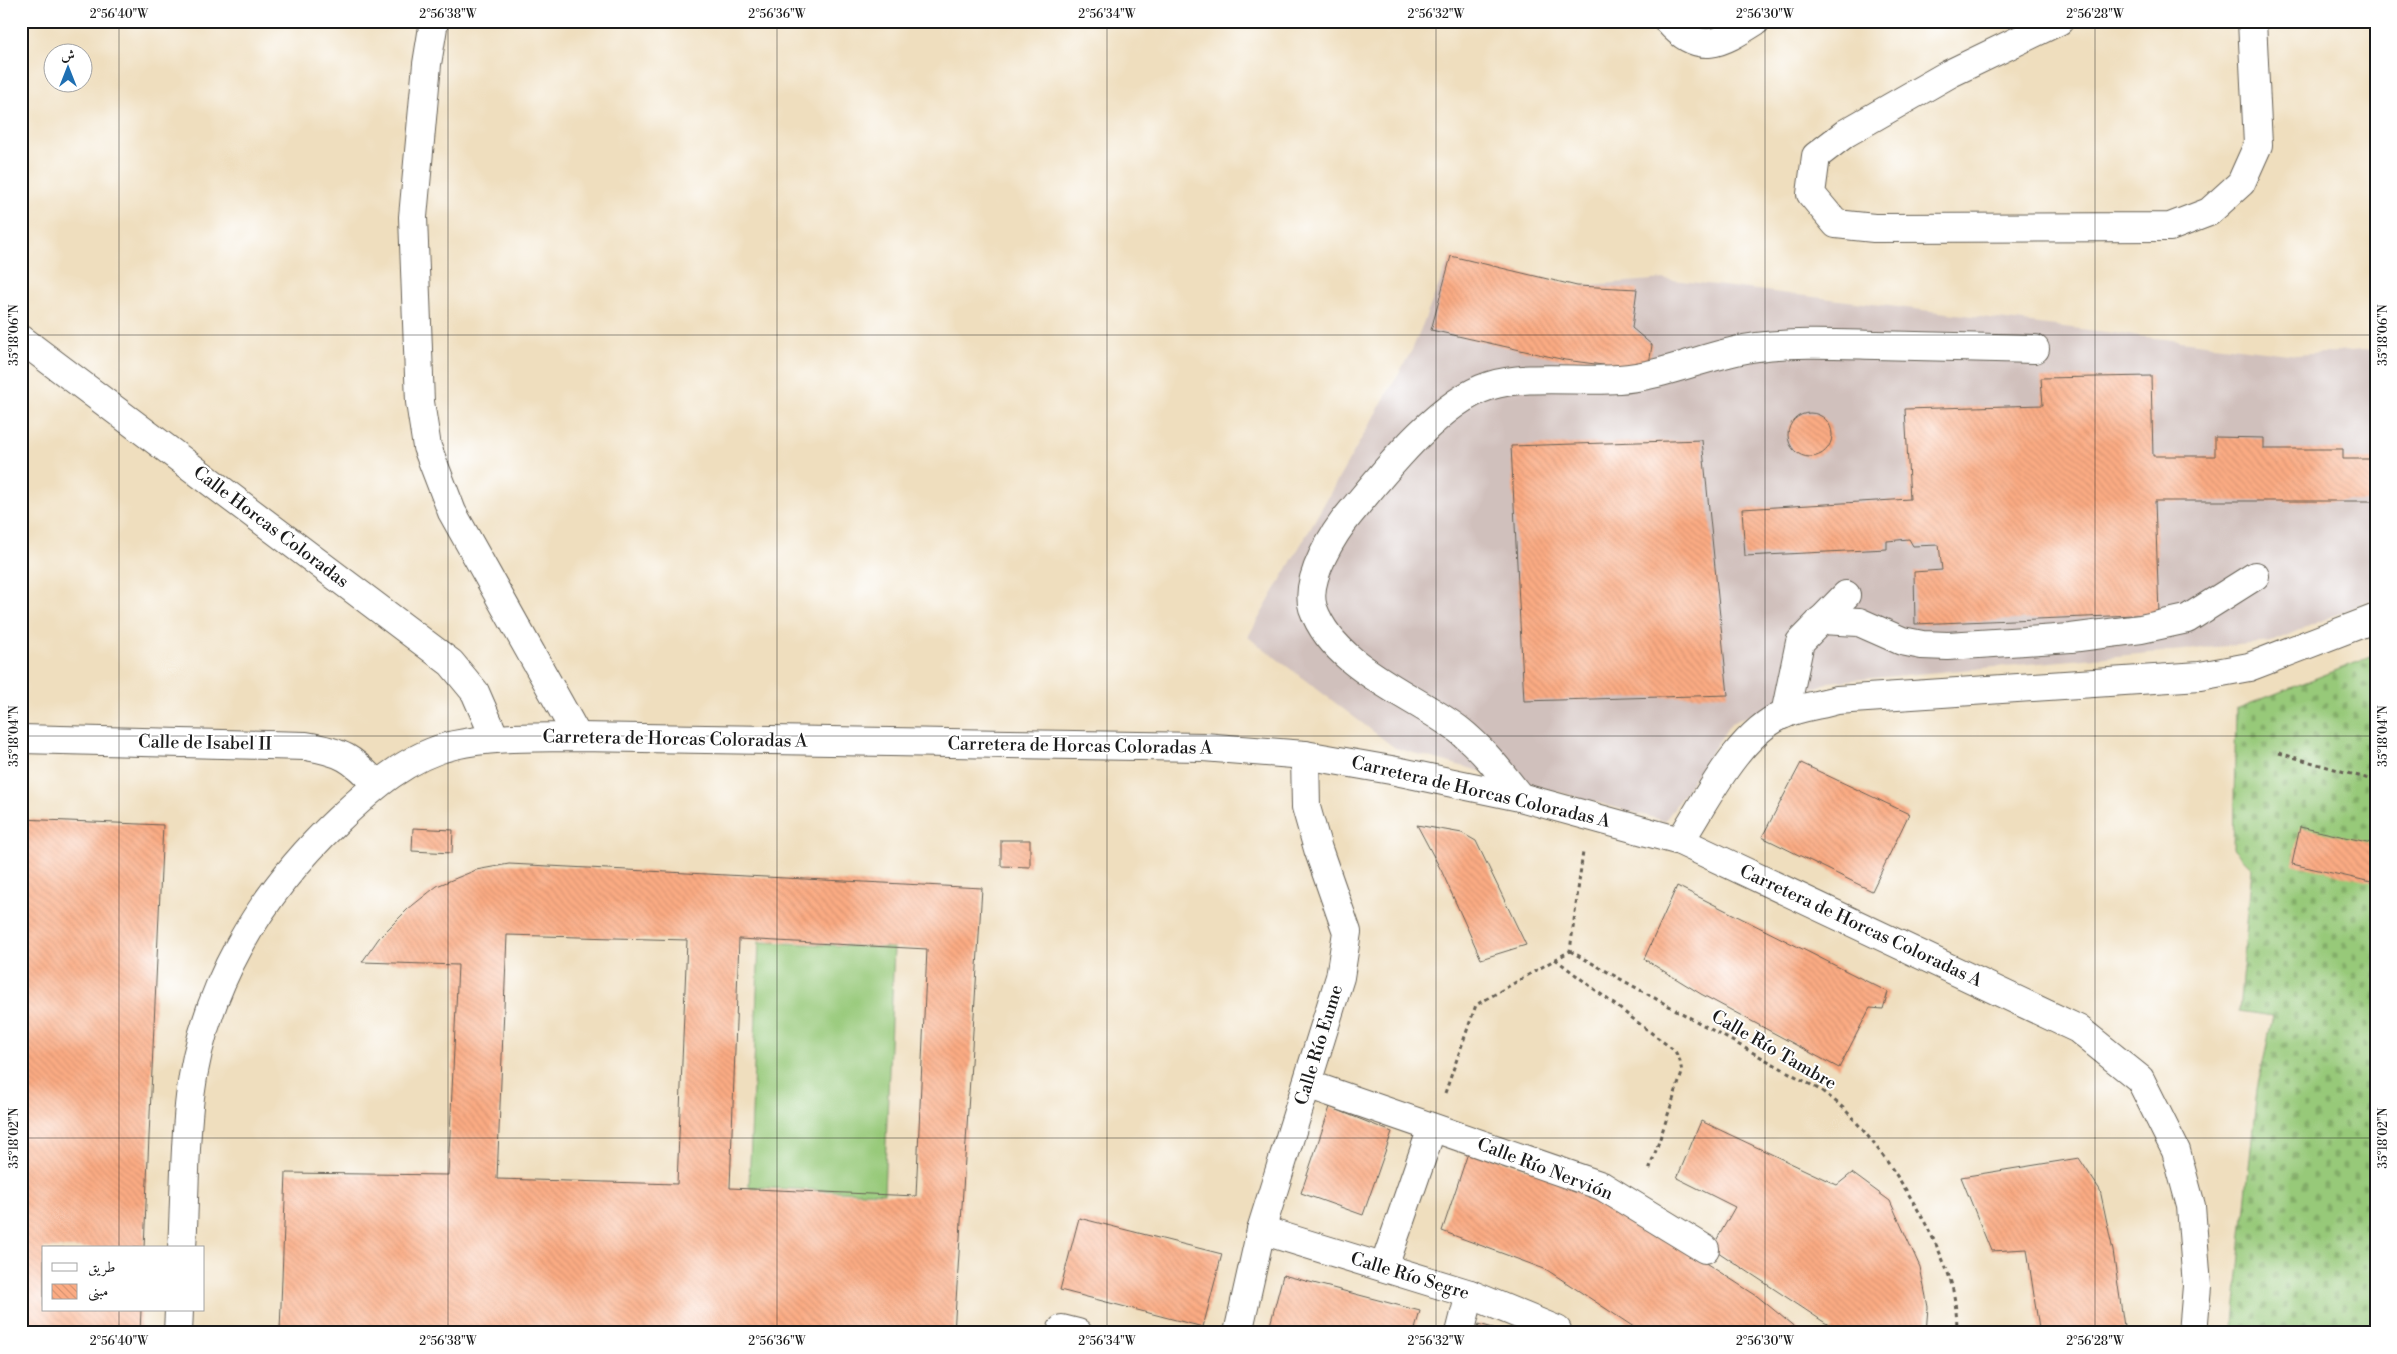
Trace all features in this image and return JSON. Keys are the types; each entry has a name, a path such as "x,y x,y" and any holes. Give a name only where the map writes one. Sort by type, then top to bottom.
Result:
{"street":[{"path":"434,21 427,64 413,217 420,402 427,446 452,512 578,737"},
{"path":"1668,21 1680,35 1700,44 1729,38 1756,21"},
{"path":"2059,21 1949,74 1846,133 1816,156 1811,194 1836,224 1874,228 2170,227 2209,212 2241,183 2258,145 2252,21"},
{"name":"Calle Horcas Coloradas","path":"21,339 451,663 475,692 495,738"},
{"path":"1520,797 1494,762 1458,730 1379,680 1343,651 1326,632 1312,604 1312,587 1320,562 1340,526 1382,476 1429,426 1463,399 1490,386 1526,381 1620,379 1670,371 1754,348 1797,343 2036,349"},
{"path":"1821,620 1859,622 1902,641 1922,645 1948,646 2071,638 2141,629 2187,619 2255,576"},
{"path":"1785,714 1800,642 1846,595"},
{"path":"1680,841 1738,750 1758,730 1785,714 1837,700 2200,676 2249,667 2376,618"},
{"name":"Carretera de Horcas Coloradas A","path":"182,1246 190,1097 201,1040 218,988 242,939 269,898 306,851 376,784 418,757 453,745 495,738 578,737 1203,747 1305,755 1391,770 1520,797 1680,841 2078,1029 2140,1078 2176,1151 2191,1206 2197,1286 2193,1333"},
{"name":"Calle de Isabel II","path":"21,739 306,746 334,750 357,764 376,784"},
{"name":"Calle Río Eume","path":"1238,1333 1261,1230 1340,977 1347,932 1318,849 1306,807 1305,755"},
{"name":"Calle Río Nervión","path":"1307,1084 1602,1186 1705,1249"},
{"path":"1384,1267 1432,1128"},
{"name":"Calle Río Segre","path":"1261,1230 1470,1294 1557,1330"},
{"path":"1460,1333 1470,1294"},
{"path":"178,1333 179,1312"}],"path":[{"path":"21,524 29,526"},
{"path":"2278,753 2376,781"},
{"path":"1432,1128 1476,1005 1570,950 1588,815"},
{"name":"Calle Río Tambre","path":"1570,950 1822,1091 1848,1112 1876,1148 1919,1212 1950,1277 1957,1318 1957,1333"},
{"path":"1555,959 1675,1051 1680,1061 1682,1073 1637,1207"}],"shaded area":[{"path":"1451,256 1577,286 1665,279 2297,355 2376,349 2376,598 2271,642 1829,682 1731,723 1665,821 1395,748 1248,637 1412,350"}],"green space":[{"path":"2376,655 2376,1333 2232,1333 2257,1089 2273,1016 2239,1011 2252,868 2233,849 2236,709"},
{"path":"759,942 894,948 884,1193 749,1187"}],"building":[{"path":"1451,256 1577,286 1637,289 1632,328 1652,345 1648,371 1565,360 1431,330"},
{"path":"2151,376 2153,456 2215,456 2215,437 2264,438 2264,449 2343,449 2343,459 2376,459 2376,501 2155,501 2159,614 1915,624 1914,572 1942,570 1939,545 1913,546 1909,539 1887,541 1887,549 1745,556 1742,509 1910,499 1905,409 2043,405 2041,378"},
{"path":"1814,413 1826,419 1831,426 1831,444 1826,451 1819,456 1806,457 1798,454 1791,447 1788,431 1791,423 1798,416"},
{"path":"1702,440 1728,695 1524,701 1511,446"},
{"path":"1801,763 1909,814 1872,891 1762,837"},
{"path":"21,819 163,825 144,1246 42,1246 42,1312 141,1312 140,1333 21,1333"},
{"path":"1417,825 1462,833 1476,841 1526,945 1481,959 1442,872"},
{"path":"2300,827 2376,844 2376,883 2292,864"},
{"path":"413,828 453,830 452,853 412,851"},
{"path":"1001,840 1030,840 1030,867 1001,866"},
{"path":"509,864 982,888 954,1333 314,1333 280,1331 286,1173 448,1175 458,965 362,962 379,938 408,909 437,886 476,870","holes":["507,935 687,940 677,1184 497,1179","739,939 927,949 916,1196 730,1188"]},
{"path":"1677,886 1888,992 1883,1009 1870,1008 1839,1068 1701,994 1644,959"},
{"path":"1330,1107 1392,1132 1363,1215 1301,1193"},
{"path":"1701,1121 1837,1185 1852,1173 1890,1201 1920,1267 1928,1307 1926,1333 1828,1333 1833,1328 1712,1248 1735,1207 1677,1178"},
{"path":"1469,1150 1589,1188 1757,1296 1802,1333 1643,1333 1547,1270 1442,1231"},
{"path":"2079,1158 2100,1190 2113,1251 2125,1333 2012,1333 2012,1331 2039,1329 2027,1249 1991,1251 1961,1177"},
{"path":"1079,1218 1222,1254 1203,1327 1060,1290"},
{"path":"1283,1275 1420,1311 1414,1333 1268,1333"},
{"path":"1479,1324 1507,1332 1507,1333 1477,1333"}]}
